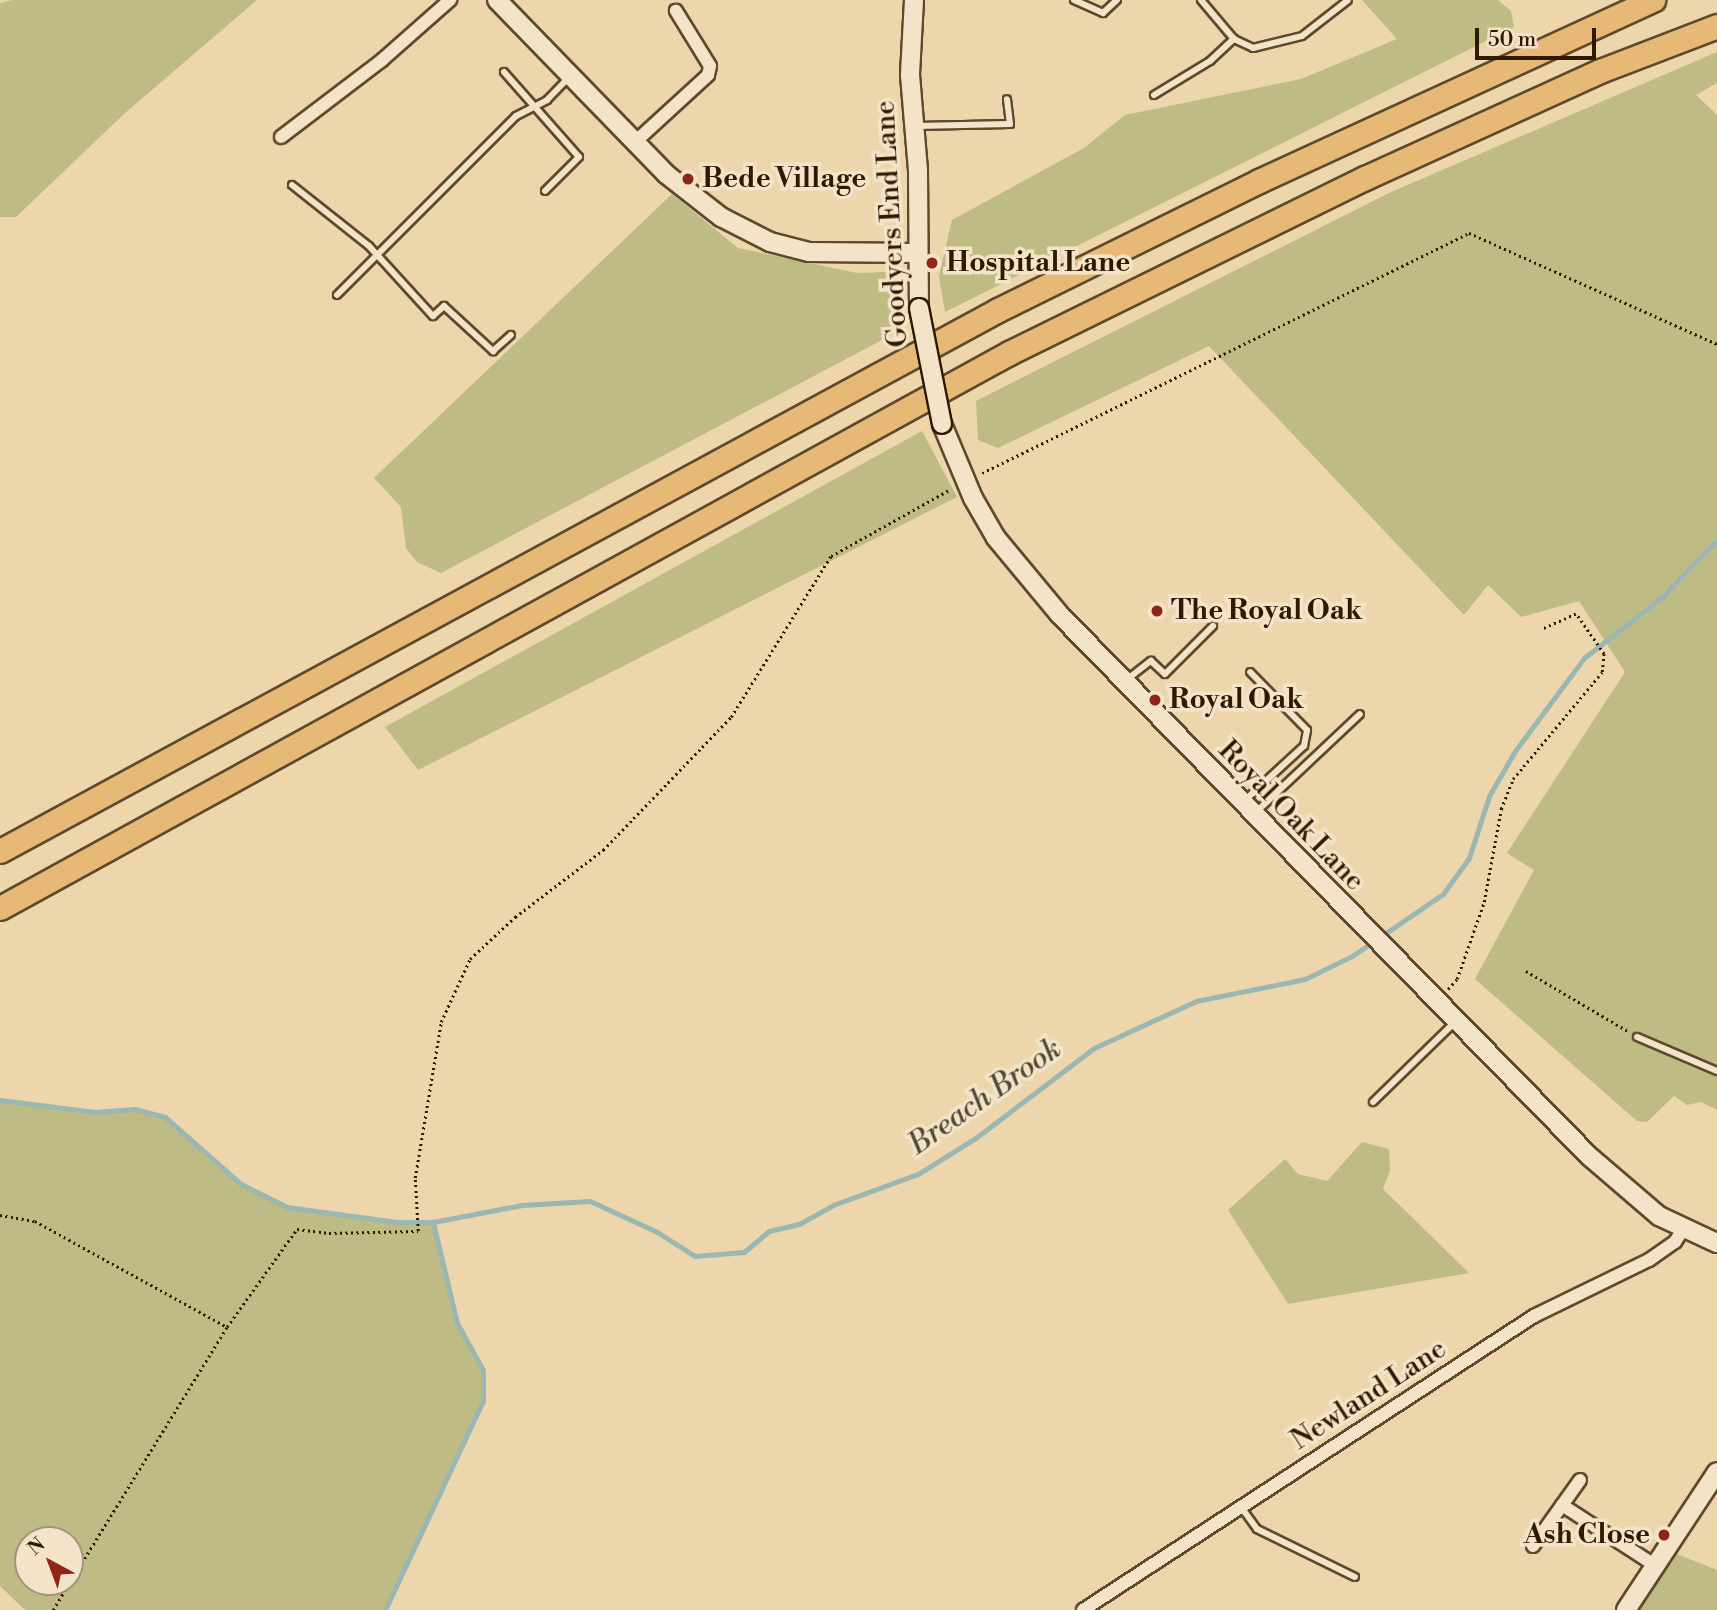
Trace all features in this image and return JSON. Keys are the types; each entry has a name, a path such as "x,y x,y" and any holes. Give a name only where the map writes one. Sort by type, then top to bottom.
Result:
{"highway":[{"path":"0,851 998,310 1259,181 1653,0"},
{"path":"0,908 1009,353 1365,178 1600,71 1717,26"}],"street":[{"path":"281,137 382,60 450,0"},
{"path":"497,0 691,197 770,242 841,256 918,253"},
{"name":"Goodyers End Lane","path":"914,0 910,38 919,308 942,424 965,481"},
{"path":"635,142 708,75 710,66 676,11"},
{"name":"Royal Oak Lane","path":"965,481 1014,564 1124,682 1436,1001"},
{"path":"1436,1001 1617,1182 1658,1216 1717,1243"},
{"name":"Newland Lane","path":"1083,1610 1534,1316 1649,1260 1675,1242 1684,1229"},
{"path":"1626,1610 1717,1472"},
{"path":"1533,1546 1580,1480"},
{"path":"1562,1505 1656,1566"}],"lane":[{"path":"1074,0 1103,13 1117,0"},
{"path":"1201,0 1234,38 1253,48 1302,36 1348,0"},
{"path":"1154,95 1210,61 1234,38"},
{"path":"504,72 579,157 544,191"},
{"path":"337,295 516,116 547,100 570,75"},
{"path":"914,126 1010,124 1007,99"},
{"path":"292,185 376,256 433,316 444,306 492,351 511,335"},
{"path":"1124,682 1151,661 1165,674 1213,626"},
{"path":"1248,809 1304,746 1307,730 1250,672"},
{"path":"1248,809 1360,714"},
{"path":"1373,1102 1456,1021"},
{"path":"1637,1037 1717,1071"},
{"path":"1241,1507 1257,1529 1355,1577"}],"path":[{"path":"84,1559 227,1327 297,1229 418,1231 415,1200 440,1022 470,959 515,917 603,850 731,717 831,556 965,481 1469,233 1717,344"},
{"path":"1436,1001 1457,979 1484,901 1501,809 1513,779 1602,672 1604,654 1594,633 1576,614 1542,629"},
{"path":"1526,971 1637,1037"},
{"path":"0,1215 36,1221 227,1327"}],"shaded area":[{"path":"12,0 257,0 125,113 16,217 0,217 0,3"},
{"path":"1362,0 1498,0 1511,11 1514,27 945,312 939,276 952,220 1084,148 1125,115 1301,79 1397,39"},
{"path":"1717,52 1717,83 1696,95 1717,115 1717,1110 1701,1102 1687,1105 1674,1096 1647,1122 1637,1121 1475,979 1534,870 1507,853 1625,672 1579,601 1521,617 1488,585 1464,615 1209,346 998,448 978,440 976,401 1391,192"},
{"path":"672,194 738,248 857,273 887,272 899,283 899,331 441,573 417,562 406,548 401,507 374,478"},
{"path":"922,431 957,497 418,770 385,727"},
{"path":"0,1100 95,1112 135,1109 165,1117 241,1184 287,1207 397,1222 433,1222 457,1323 483,1370 483,1401 385,1610 25,1610 0,1586"},
{"path":"1362,1142 1389,1149 1390,1170 1383,1189 1469,1273 1288,1304 1228,1210 1285,1159 1298,1174 1327,1181"},
{"path":"1672,1552 1717,1570 1717,1610 1632,1610"}],"waterway":[{"name":"Breach Brook","path":"0,1100 95,1112 135,1109 165,1117 241,1184 287,1207 397,1222 433,1222 522,1205 590,1201 657,1232 695,1256 744,1252 769,1231 799,1224 833,1205 918,1174 977,1137 1094,1048 1196,1001 1305,979 1352,956 1443,894 1469,858 1489,796 1515,751 1584,658 1662,597 1717,540"},
{"path":"385,1610 483,1401 483,1370 457,1323 433,1222"}],"place":[{"name":"Bede Village","path":"688,179"},
{"name":"Hospital Lane","path":"932,263"},
{"name":"The Royal Oak","path":"1157,611"},
{"name":"Royal Oak","path":"1155,700"},
{"name":"Ash Close","path":"1664,1535"}]}
